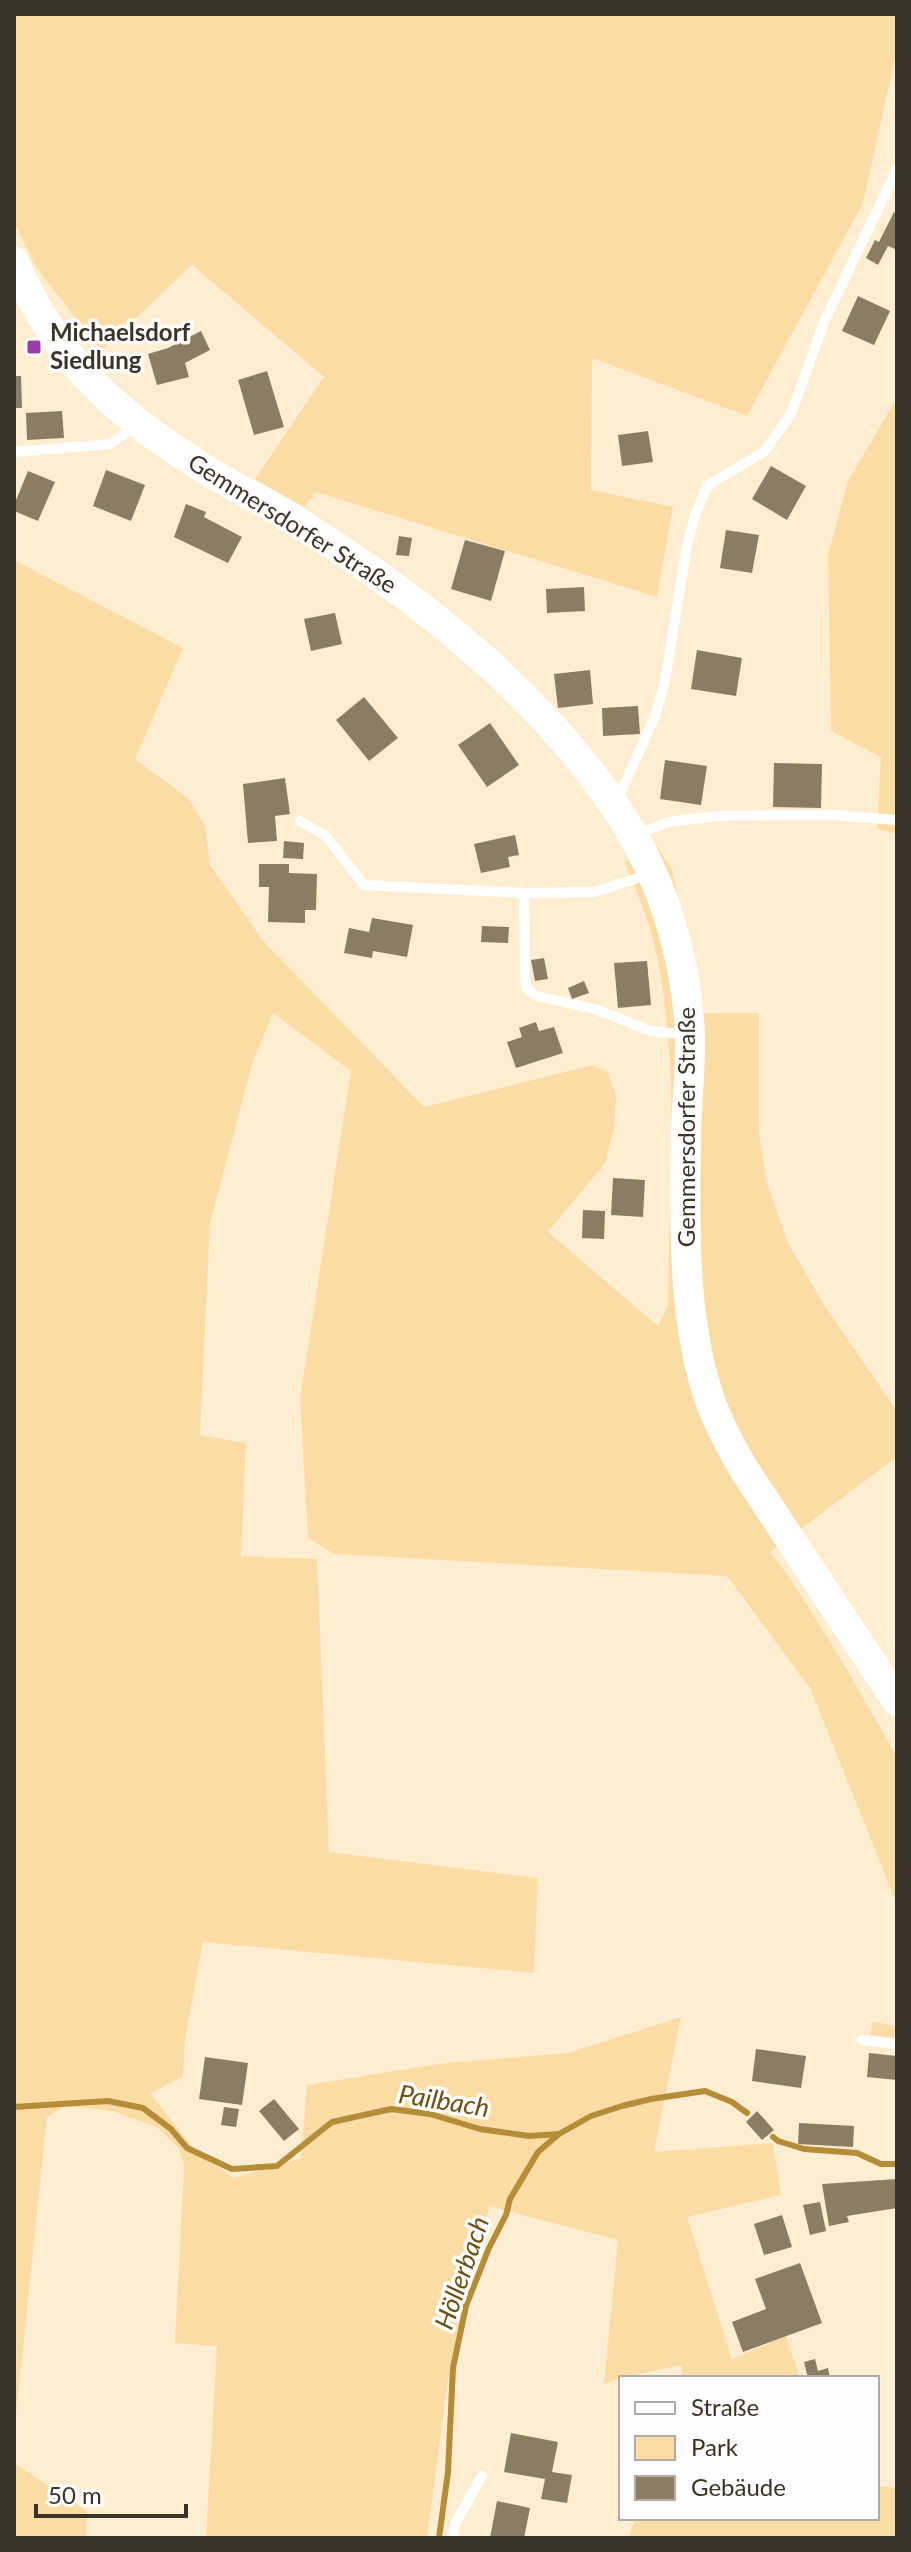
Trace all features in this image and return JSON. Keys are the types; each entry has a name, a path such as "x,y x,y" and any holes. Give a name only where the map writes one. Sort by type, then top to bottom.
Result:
{"main road":[{"name":"Gemmersdorfer Straße","path":"14,262 42,319 89,383 138,425 214,475 291,517 436,618 554,729 584,764 634,836 673,926 686,998 690,1036 685,1236 694,1336 711,1404 745,1471 897,1701"}],"lane":[{"path":"615,806 656,714 687,545 708,485 764,452 791,414 825,320 897,169"},
{"path":"14,452 110,444 138,425"},
{"path":"634,836 668,822 717,816 832,815 897,820"},
{"path":"300,821 326,836 364,885 524,893 595,892 651,873"},
{"path":"524,893 525,980 527,988 534,995 598,1010 651,1031 690,1036"},
{"path":"862,2040 897,2044"},
{"path":"453,2538 455,2524 482,2476"}],"green space":[{"path":"14,14 897,14 897,49 863,203 747,416 592,358 591,490 673,507 657,597 316,492 304,507 255,479 324,377 192,265 101,351 36,267 14,222"},
{"path":"897,398 897,834 877,829 881,757 831,731 828,555 848,481"},
{"path":"14,560 183,648 135,759 188,798 205,826 210,865 264,942 424,1107 593,1065 608,1072 616,1096 614,1129 605,1163 548,1232 658,1326 668,1306 672,1124 668,1032 651,934 625,863 657,847 672,869 703,1013 759,1013 759,1133 767,1183 788,1243 826,1308 897,1411 897,1457 770,1552 839,1656 897,1757 897,1904 810,1688 727,1576 334,1554 308,1538 300,1398 351,1071 273,1013 253,1061 210,1223 200,1435 246,1443 241,1556 317,1559 329,1852 538,1878 534,1973 203,1942 185,2040 183,2077 150,2093 195,2150 234,2178 301,2158 307,2085 445,2063 568,2053 681,2017 654,2152 773,2143 781,2195 687,2217 732,2359 786,2336 799,2376 682,2376 682,2365 619,2376 604,2384 618,2240 489,2206 448,2379 427,2538 206,2537 217,2346 175,2343 184,2166 179,2149 158,2128 113,2111 66,2106 47,2117 14,2435"},
{"path":"873,2022 897,2026 897,2038 870,2035"},
{"path":"14,2463 87,2511 86,2538 14,2538"},
{"path":"879,2486 897,2488 897,2538 628,2538 635,2520 879,2520"}],"building":[{"path":"894,212 897,214 897,250 888,246 878,265 866,258 875,240 879,242"},
{"path":"858,296 890,311 874,345 842,331"},
{"path":"201,331 210,350 185,363 189,377 157,385 148,354 168,348"},
{"path":"267,371 284,427 254,435 238,380"},
{"path":"14,376 21,376 22,408 14,408"},
{"path":"62,411 64,438 27,440 26,413"},
{"path":"648,431 653,462 622,466 618,435"},
{"path":"771,466 806,486 787,520 752,499"},
{"path":"106,470 145,485 131,521 93,506"},
{"path":"28,471 55,482 38,521 14,511"},
{"path":"186,504 206,512 204,517 242,537 228,563 174,537"},
{"path":"726,530 759,535 752,573 720,568"},
{"path":"399,536 412,538 409,556 396,555"},
{"path":"465,540 505,551 491,601 451,589"},
{"path":"584,587 585,611 547,613 546,589"},
{"path":"335,613 342,644 311,651 304,619"},
{"path":"697,650 742,658 736,696 691,689"},
{"path":"590,670 593,704 558,708 554,674"},
{"path":"364,697 398,738 369,761 336,720"},
{"path":"638,706 640,734 603,736 602,708"},
{"path":"490,723 519,765 487,787 458,745"},
{"path":"665,760 707,766 701,805 660,799"},
{"path":"774,763 822,764 821,808 773,807"},
{"path":"285,778 290,814 275,816 277,841 248,843 243,784"},
{"path":"515,835 519,855 508,857 510,867 481,873 474,844"},
{"path":"284,841 304,843 303,859 283,858"},
{"path":"259,864 289,864 289,873 317,874 316,910 305,910 305,923 268,922 269,887 259,887"},
{"path":"372,918 413,925 407,957 373,951 372,958 344,953 349,928 369,932"},
{"path":"482,926 509,927 508,943 481,942"},
{"path":"544,958 548,979 535,981 531,960"},
{"path":"647,961 651,1005 618,1008 614,963"},
{"path":"584,981 589,993 572,999 568,988"},
{"path":"536,1022 539,1031 554,1027 563,1053 516,1068 507,1042 522,1037 519,1028"},
{"path":"613,1178 645,1180 643,1217 611,1215"},
{"path":"583,1210 605,1211 604,1239 582,1238"},
{"path":"756,2049 806,2056 801,2088 752,2081"},
{"path":"869,2053 897,2056 897,2080 867,2077"},
{"path":"205,2057 248,2063 242,2105 199,2099"},
{"path":"274,2099 299,2129 284,2141 259,2111"},
{"path":"224,2107 239,2109 236,2127 221,2125"},
{"path":"757,2111 774,2130 762,2140 746,2122"},
{"path":"799,2123 854,2126 853,2147 798,2144"},
{"path":"897,2179 897,2208 847,2216 849,2222 829,2226 822,2184"},
{"path":"820,2202 826,2231 810,2235 803,2205"},
{"path":"782,2215 792,2247 764,2255 754,2224"},
{"path":"800,2263 822,2323 743,2352 732,2322 766,2309 755,2279"},
{"path":"815,2359 818,2371 828,2368 830,2376 808,2376 804,2362"},
{"path":"511,2433 558,2442 552,2472 572,2475 567,2503 541,2499 545,2479 504,2472"},
{"path":"497,2501 530,2508 524,2538 490,2538"}],"waterway":[{"name":"Pailbach","path":"14,2107 108,2101 143,2108 171,2129 187,2148 232,2169 277,2166 332,2122 391,2109 430,2114 480,2129 529,2136 559,2134 591,2116 622,2106 705,2091 732,2102 747,2113"},
{"name":"Höllerbach","path":"439,2538 448,2472 453,2368 466,2306 510,2199 538,2152 559,2134"},
{"name":"Pailbach","path":"773,2137 804,2149 857,2153 881,2164 897,2164"}],"place":[{"name":"Michaelsdorf Siedlung","path":"34,347"}]}
